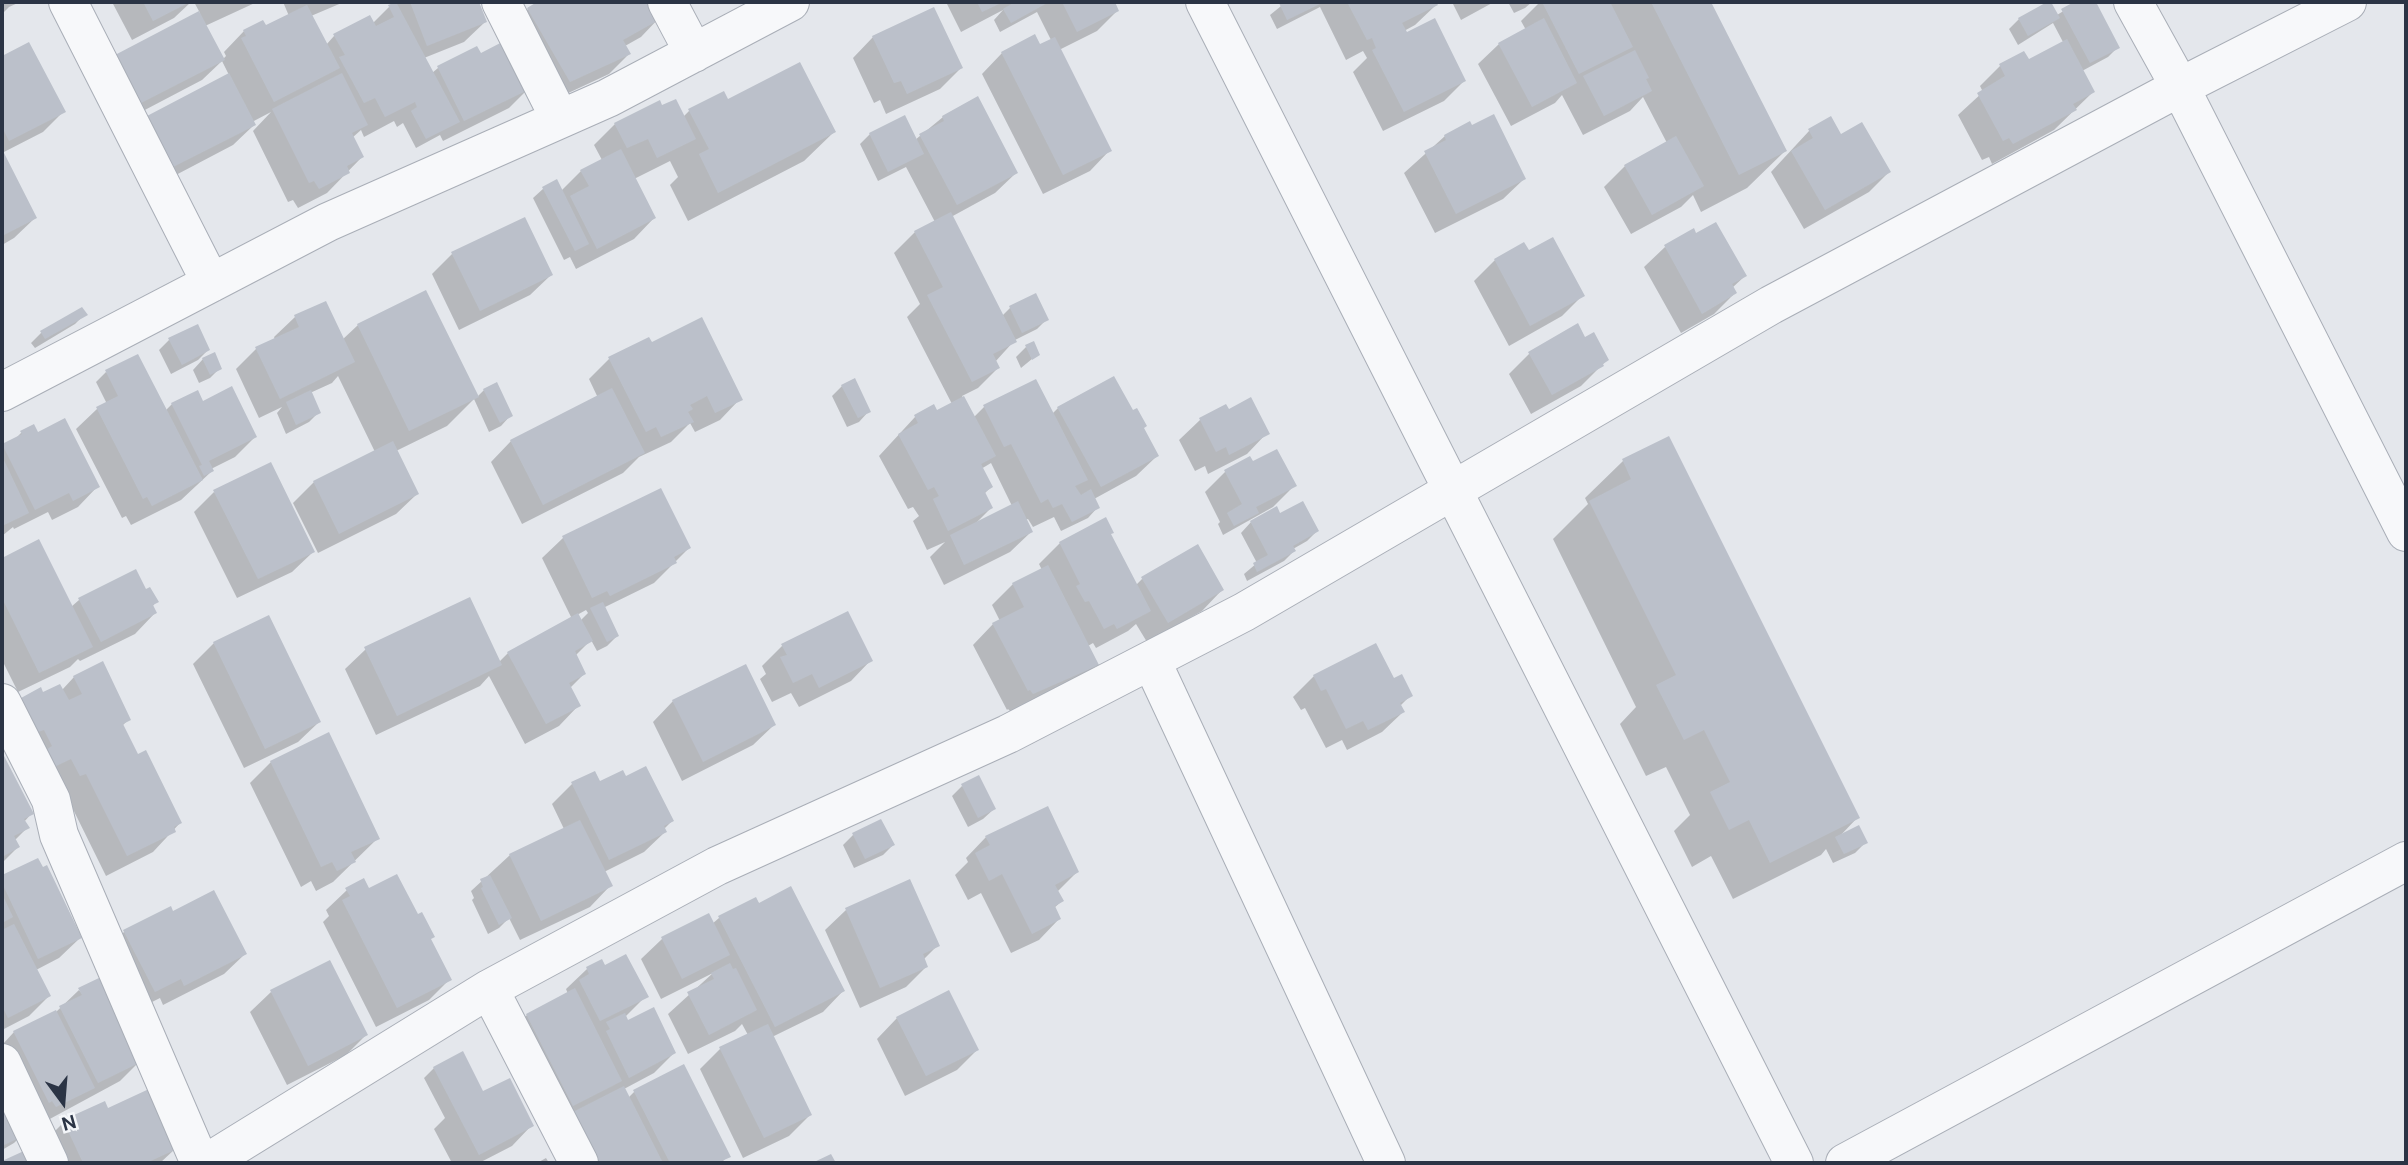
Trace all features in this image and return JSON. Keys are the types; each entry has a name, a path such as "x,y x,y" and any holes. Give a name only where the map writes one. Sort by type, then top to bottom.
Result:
{"street":[{"path":"68,2 211,283"},
{"path":"501,2 561,119"},
{"path":"667,2 694,53"},
{"path":"2,392 328,222 608,98 790,2"},
{"path":"1205,2 1794,1163"},
{"path":"2133,2 2180,87 2406,532"},
{"path":"207,1163 489,989 717,866 1008,734 1244,612 1771,305 2180,87 2347,2"},
{"path":"1151,660 1387,1163"},
{"path":"2,703 51,800 59,835 200,1163"},
{"path":"1845,1163 2406,861"},
{"path":"489,989 579,1163"},
{"path":"2,1063 49,1163"}],"building":[{"path":"143,2 190,2 153,21"},
{"path":"396,2 460,122 426,139 411,111 417,107 415,102 385,117 375,98 364,103 339,57 345,55 333,34 370,15 376,26 394,17 388,5"},
{"path":"410,2 479,2 487,22 427,46"},
{"path":"537,2 655,2 664,17 623,40 631,54 570,82 527,8"},
{"path":"977,2 1003,2 982,12"},
{"path":"1015,2 1049,2 1011,23 1003,9"},
{"path":"1062,2 1115,2 1119,11 1077,32"},
{"path":"1324,2 1287,20 1279,3"},
{"path":"1347,2 1436,2 1438,5 1402,23 1407,32 1435,18 1466,81 1404,112 1372,50 1376,48 1372,38 1367,40"},
{"path":"1542,2 1610,2 1633,47 1579,74"},
{"path":"1651,2 1711,2 1787,151 1739,175"},
{"path":"2051,2 2060,18 2028,36 2018,18"},
{"path":"2074,2 2096,2 2120,48 2090,63 2061,9"},
{"path":"307,5 340,68 274,102 241,38 246,36 243,30 263,20 266,25"},
{"path":"934,7 963,68 907,94 901,81 894,83 872,36"},
{"path":"199,11 225,60 141,103 115,55"},
{"path":"1544,18 1577,83 1532,107 1498,43"},
{"path":"1035,34 1040,44 1055,37 1112,151 1063,175 1001,52"},
{"path":"508,39 532,88 464,121 437,66 477,46 481,53"},
{"path":"2067,39 2095,92 2073,104 2077,110 2013,144 2009,138 2003,141 1977,93 2005,76 1999,64 2024,51 2029,59"},
{"path":"29,42 66,112 9,141 2,127 2,56"},
{"path":"1635,50 1649,78 1646,79 1652,91 1604,116 1583,76"},
{"path":"800,62 836,132 718,193 699,154 709,149 688,109 724,91 728,99"},
{"path":"229,73 256,125 173,167 147,116"},
{"path":"342,73 368,125 352,133 364,157 347,166 350,173 319,189 314,181 309,183 272,109"},
{"path":"978,96 1018,173 957,205 919,134 944,121 942,116"},
{"path":"676,99 696,139 657,158 648,139 627,148 614,123 660,100 662,105"},
{"path":"1494,114 1526,179 1456,214 1424,151 1446,140 1444,135 1470,121 1472,125"},
{"path":"905,115 924,154 888,172 869,133"},
{"path":"1831,116 1841,134 1862,122 1891,172 1825,210 1791,151 1813,138 1808,129"},
{"path":"1676,136 1704,186 1652,215 1624,165"},
{"path":"2,149 37,218 2,236"},
{"path":"621,149 656,218 597,249 570,196 589,186 580,170"},
{"path":"557,179 589,244 575,251 542,187"},
{"path":"951,212 1017,342 993,354 1000,368 972,382 927,295 943,287 914,231"},
{"path":"525,217 553,275 480,311 451,252"},
{"path":"1716,222 1747,276 1732,284 1737,293 1702,314 1664,245 1694,228 1696,233"},
{"path":"1553,237 1585,296 1530,326 1494,259 1524,242 1529,250"},
{"path":"426,290 479,397 409,431 357,324"},
{"path":"1036,293 1049,320 1022,333 1009,306"},
{"path":"326,301 355,362 280,399 255,347 299,327 294,315"},
{"path":"82,307 88,315 45,339 40,331"},
{"path":"702,317 743,400 715,413 707,396 690,405 693,409 688,412 694,422 661,437 656,427 646,432 608,357 649,337 652,342"},
{"path":"1578,323 1585,337 1594,332 1609,360 1604,366 1552,395 1528,352"},
{"path":"198,324 210,350 182,365 168,338"},
{"path":"1034,341 1040,355 1032,360 1025,345"},
{"path":"215,352 222,369 210,375 202,358"},
{"path":"138,354 203,480 152,506 147,497 143,499 96,407 118,396 105,370"},
{"path":"1114,376 1133,410 1137,408 1159,456 1101,487 1057,407"},
{"path":"855,378 871,412 858,418 841,385"},
{"path":"1036,379 1088,480 1075,486 1081,495 1091,489 1100,508 1072,522 1062,504 1053,508 1048,499 1041,503 1011,444 1004,447 983,405"},
{"path":"497,382 513,416 500,423 483,389"},
{"path":"232,386 257,437 209,461 214,471 204,476 199,466 202,465 171,403 198,390 203,401"},
{"path":"612,388 645,453 543,505 510,440"},
{"path":"311,390 321,413 296,425 286,402"},
{"path":"964,396 996,456 981,464 993,487 985,492 993,508 948,531 933,499 939,496 934,487 928,490 898,434 918,423 914,415 934,404 937,410"},
{"path":"1251,397 1270,434 1229,455 1226,447 1216,452 1199,418 1226,404 1229,409"},
{"path":"65,418 100,487 73,501 69,493 35,510 2,444 22,434 20,431 34,424 38,432"},
{"path":"1669,436 1860,818 1770,863 1749,820 1729,830 1710,792 1730,782 1704,730 1684,740 1656,685 1676,675 1589,501 1631,479 1622,459"},
{"path":"393,441 419,494 339,534 313,481"},
{"path":"1277,449 1297,486 1256,507 1259,513 1234,526 1227,513 1242,504 1224,470 1250,456 1253,461"},
{"path":"2,456 29,513 2,526"},
{"path":"271,462 315,552 258,579 213,490"},
{"path":"661,488 691,548 674,557 677,563 610,596 607,591 592,598 562,536"},
{"path":"1018,501 1033,532 964,565 950,535"},
{"path":"1303,501 1319,531 1293,546 1296,551 1257,572 1253,563 1268,555 1250,521 1277,506 1280,513"},
{"path":"1106,517 1114,533 1111,534 1151,611 1117,629 1114,624 1104,629 1089,601 1085,602 1076,586 1080,584 1059,542"},
{"path":"39,539 93,647 39,673 2,598 2,558"},
{"path":"1198,544 1224,590 1168,623 1141,577"},
{"path":"1048,565 1099,665 1033,694 1028,691 992,623 1024,607 1012,583"},
{"path":"136,569 146,589 150,587 159,602 153,605 157,613 101,642 78,598"},
{"path":"470,597 502,665 397,716 364,647"},
{"path":"603,602 619,636 607,642 590,608"},
{"path":"848,611 873,661 819,688 812,674 793,683 780,657 787,655 781,644"},
{"path":"578,613 593,641 575,651 586,674 569,683 581,706 546,724 507,652"},
{"path":"269,615 321,722 265,749 213,642"},
{"path":"1376,643 1394,678 1402,674 1413,696 1400,703 1405,712 1368,730 1363,721 1346,729 1326,689 1321,691 1313,675"},
{"path":"103,661 131,720 123,724 138,754 146,750 182,823 174,827 176,832 127,856 86,774 80,776 71,759 54,767 46,750 52,746 44,730 38,732 21,698 41,687 43,692 60,684 69,700 82,694 73,676"},
{"path":"746,664 776,725 703,762 672,700"},
{"path":"329,732 380,839 351,852 356,862 337,871 332,862 321,867 270,761"},
{"path":"2,752 34,814 24,819 30,828 14,836 20,847 2,857"},
{"path":"646,766 674,821 664,826 667,832 609,860 571,782 595,771 600,781 623,770 626,776"},
{"path":"979,775 996,809 978,818 961,784"},
{"path":"1048,806 1079,872 1055,885 1064,901 1055,906 1061,919 1032,934 1002,874 989,881 975,853 990,845 985,836"},
{"path":"881,819 895,845 865,859 852,833"},
{"path":"580,820 613,886 541,921 509,854"},
{"path":"1859,825 1868,843 1844,854 1835,837"},
{"path":"38,858 43,867 47,865 82,938 38,959 2,883 2,875"},
{"path":"397,874 418,914 422,912 435,937 431,939 452,980 397,1008 342,900 350,896 345,888 364,878 369,888"},
{"path":"490,875 512,918 499,925 481,888 480,879"},
{"path":"910,879 940,946 923,954 928,967 880,988 845,908"},
{"path":"791,886 845,991 775,1027 718,916 756,897 759,903"},
{"path":"214,890 247,954 184,986 181,979 155,992 123,930 171,906 173,911"},
{"path":"2,894 13,917 2,923"},
{"path":"709,913 730,955 682,979 661,937"},
{"path":"14,924 51,996 8,1018 2,1006 2,930"},
{"path":"626,954 649,997 600,1021 579,980 589,974 586,967 602,959 605,965"},
{"path":"330,960 368,1035 308,1066 270,990"},
{"path":"730,963 733,969 736,968 757,1010 709,1035 687,992 714,979 711,973"},
{"path":"101,977 143,1061 98,1083 59,1006 82,995 78,988"},
{"path":"575,988 622,1081 573,1106 526,1014"},
{"path":"949,990 979,1050 926,1076 896,1017"},
{"path":"654,1007 676,1053 629,1078 606,1031 610,1029 606,1022 625,1013 628,1020"},
{"path":"56,1010 95,1088 56,1107 52,1101 49,1103 13,1031"},
{"path":"768,1024 812,1115 764,1138 719,1047"},
{"path":"463,1051 483,1091 510,1078 534,1126 479,1155 433,1067"},
{"path":"684,1064 731,1157 717,1163 670,1163 633,1090"},
{"path":"624,1086 663,1163 596,1163 571,1113"},
{"path":"149,1089 177,1149 146,1163 83,1163 63,1120 105,1101 108,1108"},
{"path":"2,1104 27,1134 2,1146"},
{"path":"26,1150 32,1163 2,1163 2,1161"},
{"path":"831,1154 836,1163 812,1163"}]}
